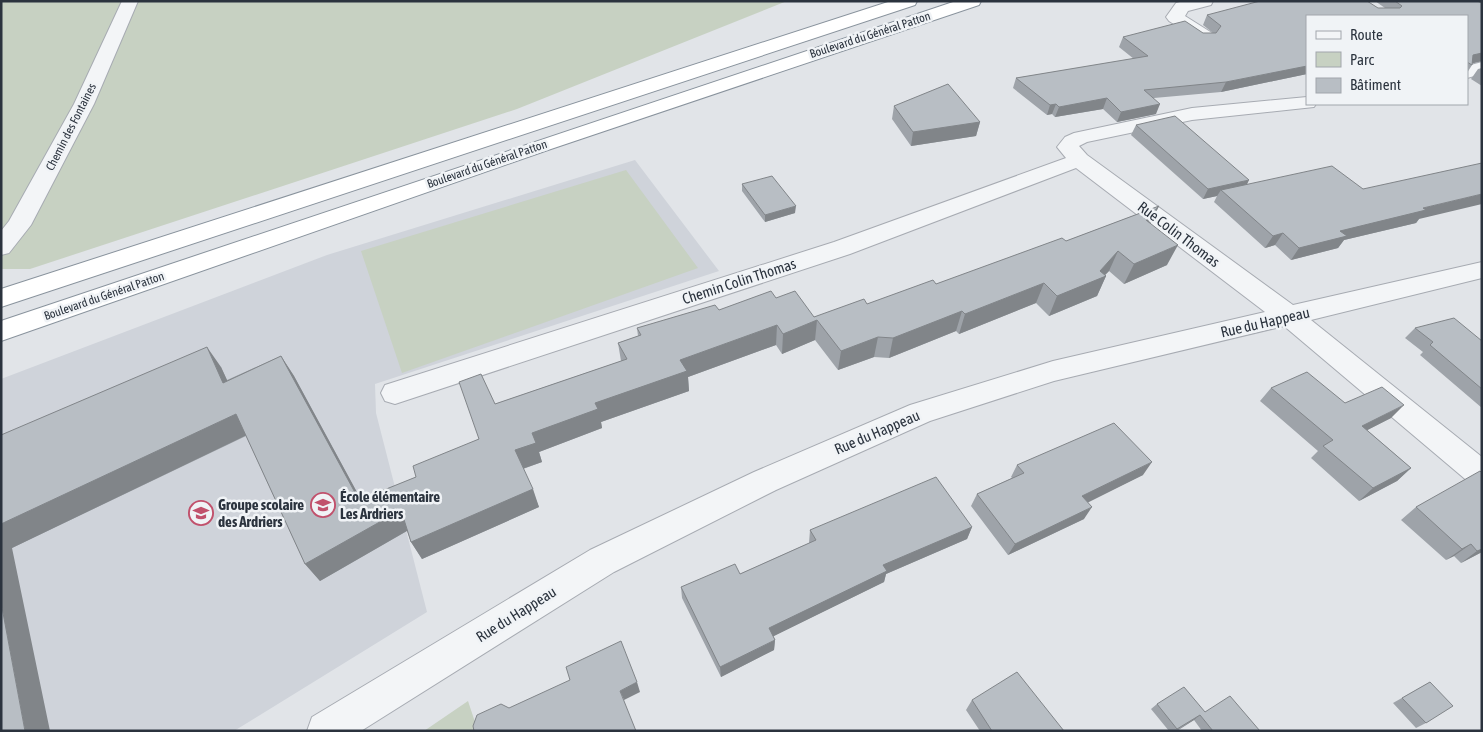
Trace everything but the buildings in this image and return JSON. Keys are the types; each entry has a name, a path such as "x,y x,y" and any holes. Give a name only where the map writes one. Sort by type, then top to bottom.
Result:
{"highway":[{"name":"Boulevard du Général Patton","path":"1,298 909,1"},
{"name":"Boulevard du Général Patton","path":"1,332 532,149 974,1"}],"street":[{"name":"Chemin des Fontaines","path":"1,247 19,225 79,113 130,1"},
{"path":"1205,1 1182,6 1174,17 1206,36"},
{"name":"Rue Colin Thomas","path":"1306,103 1192,114 1082,137 1072,140 1068,147 1080,160 1288,316 1482,475"},
{"name":"Chemin Colin Thomas","path":"395,393 842,248 1080,160"},
{"name":"Rue du Happeau","path":"326,731 602,561 765,481 920,413 1053,371 1482,270"}],"shaded area":[{"name":"Groupe scolaire des Ardriers","path":"635,160 719,271 375,384 376,413 427,612 234,731 1,731 1,379 327,255"}],"green space":[{"path":"1,1 787,1 517,109 30,269 1,269"},
{"path":"626,170 698,268 402,373 361,251"},
{"path":"468,701 478,731 424,731"}],"place":[{"name":"École élémentaire Les Ardriers","path":"323,505"},
{"name":"Groupe scolaire des Ardriers","path":"201,513"}]}
